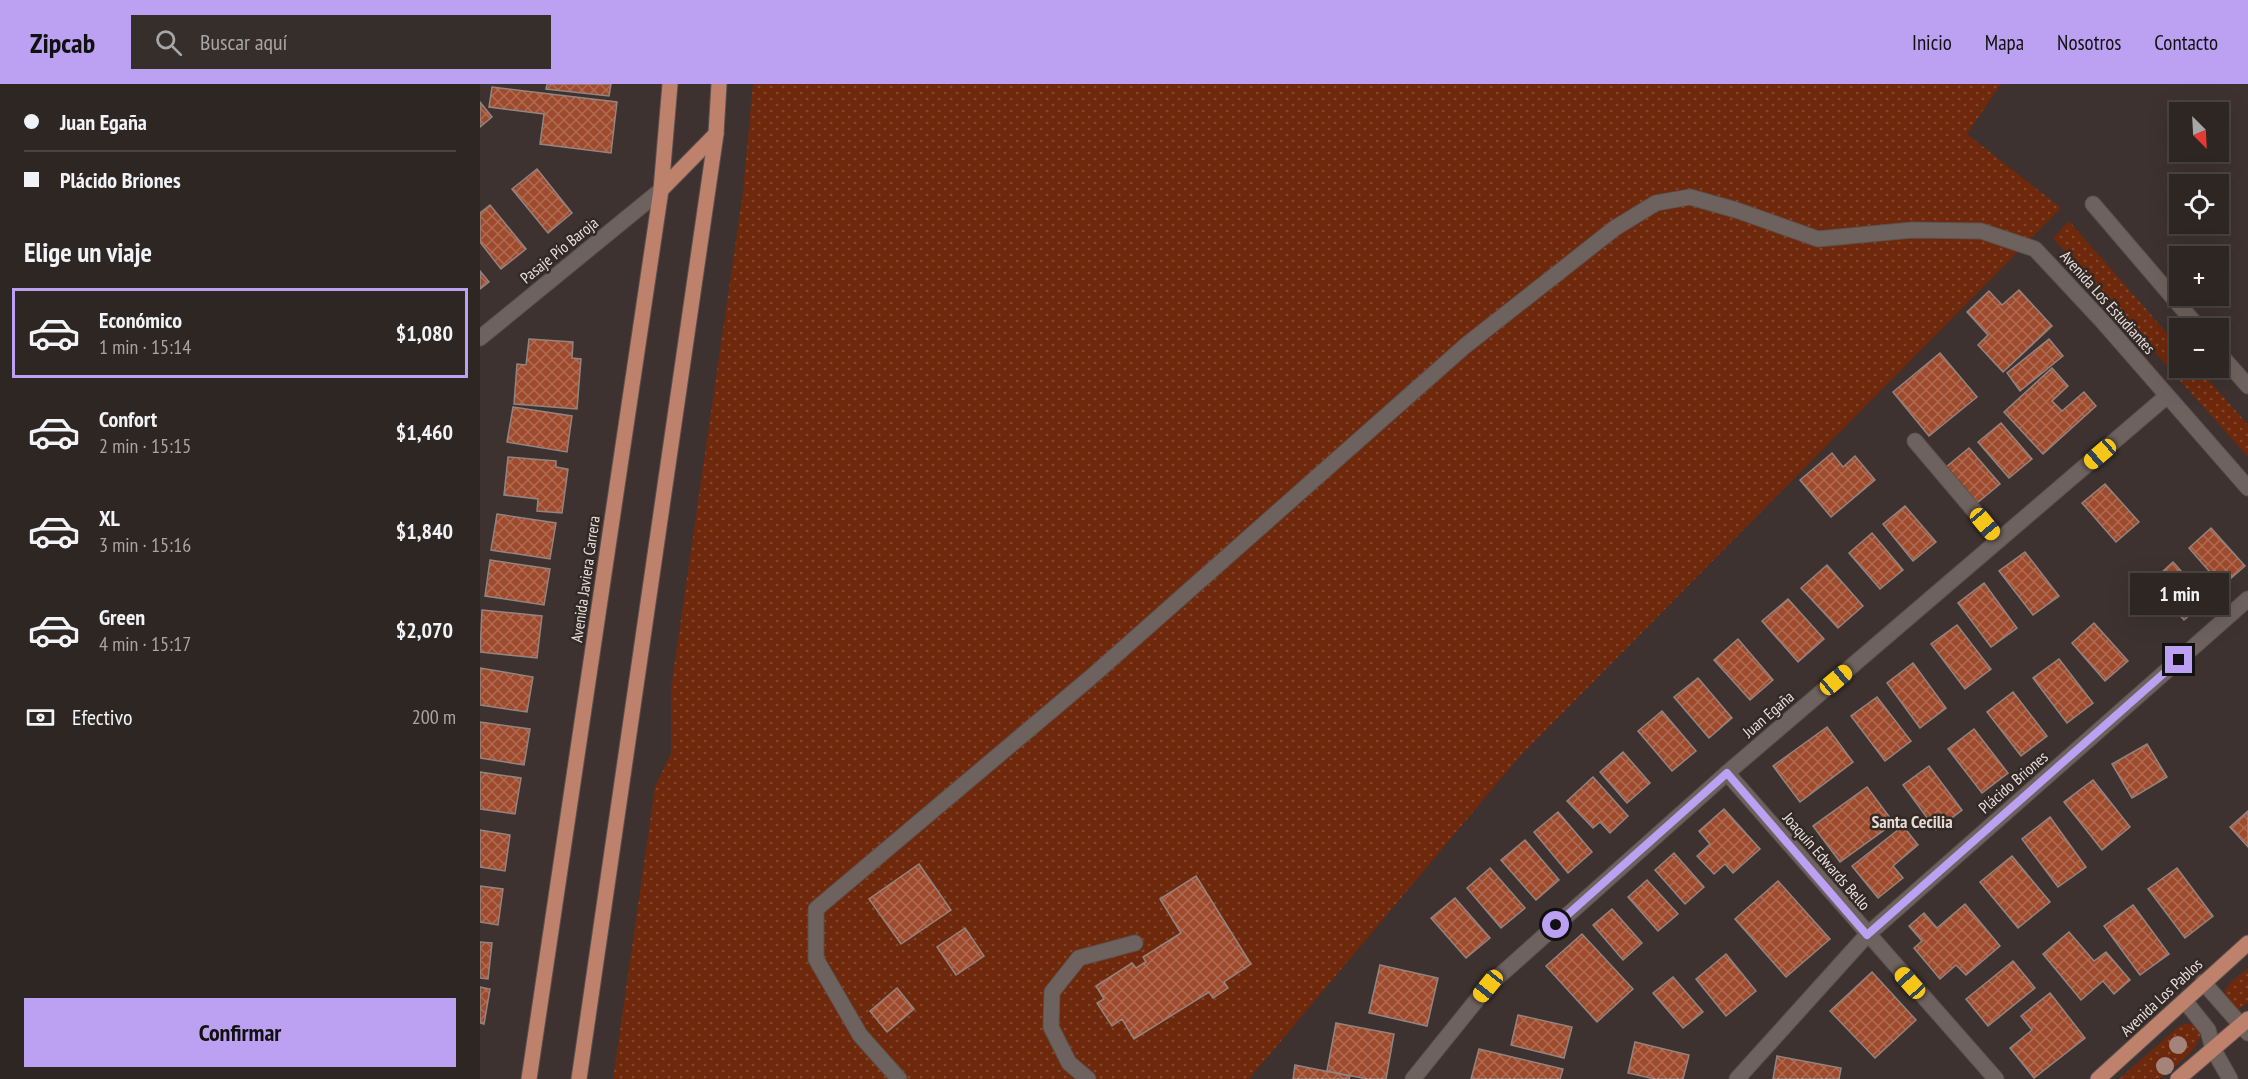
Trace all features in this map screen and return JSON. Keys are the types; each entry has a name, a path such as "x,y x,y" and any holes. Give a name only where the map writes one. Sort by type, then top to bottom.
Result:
{"main road":[{"name":"Avenida Javiera Carrera","path":"529,1079 661,190 670,84"},
{"path":"579,1079 716,134 719,84"},
{"path":"661,190 716,134"},
{"name":"Avenida Los Pablos","path":"2098,1079 2248,943"},
{"path":"2178,1079 2213,1049 2246,1026"}],"street":[{"name":"Pasaje Pío Baroja","path":"480,338 661,190"},
{"name":"Avenida Los Estudiantes","path":"899,1079 861,1035 816,959 816,909 1090,678 1465,346 1615,228 1656,203 1690,197 1736,210 1818,239 1912,230 1982,231 2035,249 2103,322 2248,488"},
{"path":"2093,204 2190,318"},
{"path":"2229,364 2248,386"},
{"name":"Juan Egaña","path":"1413,1079 1488,986 1727,773 2167,396"},
{"path":"1915,441 1999,540"},
{"name":"Plácido Briones","path":"1737,1079 1867,935 2248,599"},
{"name":"Joaquín Edwards Bello","path":"1727,773 1867,935 1996,1079"},
{"path":"1088,1079 1069,1063 1051,1027 1052,992 1078,958 1135,943"},
{"path":"2203,982 2246,1026"},
{"path":"2185,1001 2208,1030 2213,1049 2230,1079"}],"shaded area":[{"path":"753,84 2001,84 1967,134 2061,208 1520,756 1249,1079 613,1079 655,787 671,753 671,688 743,192"},
{"path":"2069,221 2169,336 2169,368 2053,238"},
{"path":"2178,378 2207,378 2248,425 2248,457"},
{"path":"2248,968 2248,1003 2236,1011 2224,995 2225,991 2230,983"},
{"path":"2191,1024 2198,1028 2200,1034 2199,1041 2180,1063 2160,1079 2119,1079 2178,1027"}],"building":[{"path":"547,84 611,84 609,96 546,89"},
{"path":"492,87 617,102 611,153 540,144 544,114 489,107"},
{"path":"480,102 492,117 480,127"},
{"path":"537,169 572,213 548,233 512,189"},
{"path":"490,205 526,249 501,269 480,242 480,213"},
{"path":"480,271 489,282 480,289"},
{"path":"2019,290 2052,326 2003,372 1978,345 1988,335 1967,312 1989,291 2002,305"},
{"path":"529,339 573,342 572,358 581,359 577,409 514,404 517,364 526,365"},
{"path":"2049,339 2063,356 2020,391 2007,373"},
{"path":"1940,353 1977,397 1929,436 1893,392"},
{"path":"2052,368 2068,386 2052,401 2062,411 2084,392 2096,406 2043,454 2004,412"},
{"path":"513,407 572,416 567,452 507,442"},
{"path":"2001,423 2032,459 2009,478 1978,442"},
{"path":"1969,448 2000,484 1977,503 1946,467"},
{"path":"1832,453 1843,467 1855,456 1875,480 1831,517 1800,480"},
{"path":"508,457 556,461 556,467 568,469 562,513 537,511 538,499 504,495"},
{"path":"2105,484 2139,522 2116,542 2082,503"},
{"path":"1905,506 1936,542 1913,561 1883,524"},
{"path":"497,514 556,523 550,559 491,550"},
{"path":"2211,528 2245,566 2222,586 2189,548"},
{"path":"1872,533 1903,570 1880,589 1849,553"},
{"path":"2025,552 2059,596 2033,615 1999,571"},
{"path":"490,560 550,569 544,605 485,596"},
{"path":"2173,562 2207,600 2184,620 2151,582"},
{"path":"1827,565 1863,606 1838,628 1801,588"},
{"path":"1984,583 2017,628 1991,647 1958,603"},
{"path":"1788,599 1824,639 1798,662 1762,621"},
{"path":"482,610 542,616 537,658 480,652"},
{"path":"2094,623 2128,661 2105,681 2072,643"},
{"path":"1957,625 1991,669 1965,689 1931,644"},
{"path":"1738,639 1773,680 1750,700 1714,660"},
{"path":"2059,659 2093,703 2067,723 2033,678"},
{"path":"1913,663 1946,708 1920,728 1887,683"},
{"path":"480,668 533,677 527,712 480,705"},
{"path":"1698,678 1732,718 1709,738 1674,697"},
{"path":"2013,692 2047,736 2021,756 1987,712"},
{"path":"1877,697 1911,741 1885,761 1851,716"},
{"path":"1662,711 1696,751 1672,771 1638,731"},
{"path":"480,722 530,729 524,765 480,758"},
{"path":"1827,727 1853,762 1800,802 1773,766"},
{"path":"1974,729 2008,773 1982,793 1948,749"},
{"path":"2147,744 2167,777 2132,798 2112,764"},
{"path":"1623,752 1650,783 1627,803 1600,772"},
{"path":"1929,766 1962,810 1936,830 1903,785"},
{"path":"480,772 521,778 515,814 480,809"},
{"path":"1593,777 1628,816 1610,833 1600,822 1593,828 1567,801"},
{"path":"2093,780 2130,827 2102,850 2064,802"},
{"path":"1867,787 1894,823 1840,862 1813,826"},
{"path":"1724,809 1760,849 1733,873 1725,864 1714,874 1697,856 1710,844 1699,831"},
{"path":"2248,811 2248,847 2230,827"},
{"path":"1558,812 1592,852 1568,873 1534,832"},
{"path":"2050,817 2086,867 2058,887 2022,839"},
{"path":"1903,826 1918,845 1893,866 1903,878 1878,898 1852,866"},
{"path":"480,830 510,835 505,871 480,867"},
{"path":"1525,840 1559,880 1536,900 1501,860"},
{"path":"1674,853 1704,887 1685,904 1655,870"},
{"path":"2012,856 2050,902 2018,928 1980,882"},
{"path":"919,864 951,910 901,944 869,899"},
{"path":"1490,868 1525,908 1501,928 1467,888"},
{"path":"2177,868 2213,916 2185,938 2148,889"},
{"path":"1196,876 1251,964 1224,982 1228,988 1213,998 1209,992 1134,1039 1122,1019 1112,1026 1097,1003 1104,999 1096,986 1132,963 1136,968 1146,962 1143,957 1181,933 1160,899"},
{"path":"1647,880 1678,914 1658,931 1628,897"},
{"path":"1778,881 1830,939 1786,977 1735,919"},
{"path":"480,886 503,889 498,925 480,922"},
{"path":"1455,898 1490,938 1466,958 1431,918"},
{"path":"1965,904 2000,946 1966,975 1956,965 1940,979 1914,948 1922,941 1909,926 1924,913 1937,928"},
{"path":"2133,905 2169,954 2140,975 2104,926"},
{"path":"1612,909 1642,943 1623,960 1593,925"},
{"path":"965,928 984,956 956,975 937,947"},
{"path":"2069,932 2094,961 2106,952 2130,980 2114,994 2103,981 2081,1000 2043,954"},
{"path":"1582,934 1633,989 1597,1022 1546,966"},
{"path":"480,942 492,943 488,979 480,978"},
{"path":"1726,954 1756,991 1726,1016 1696,979"},
{"path":"2013,961 2035,988 1988,1026 1966,999"},
{"path":"1380,965 1438,978 1427,1026 1369,1013"},
{"path":"1872,972 1916,1020 1875,1058 1830,1011"},
{"path":"1673,977 1703,1012 1683,1028 1653,993"},
{"path":"480,987 490,989 484,1024 480,1023"},
{"path":"897,988 914,1009 887,1032 870,1011"},
{"path":"2050,993 2085,1038 2034,1078 2010,1048 2032,1030 2021,1016"},
{"path":"1518,1015 1572,1027 1564,1058 1511,1045"},
{"path":"1336,1023 1394,1034 1386,1079 1367,1079 1327,1071"},
{"path":"1635,1042 1689,1055 1683,1079 1655,1079 1628,1073"},
{"path":"1479,1049 1563,1069 1560,1079 1471,1079"},
{"path":"1777,1056 1841,1068 1839,1079 1773,1079"},
{"path":"1295,1065 1350,1076 1349,1079 1293,1079"}],"district":[{"name":"Santa Cecilia","path":"1912,821"}],"route":[{"path":"1556,925 1727,773 1867,935 2179,660"}]}
